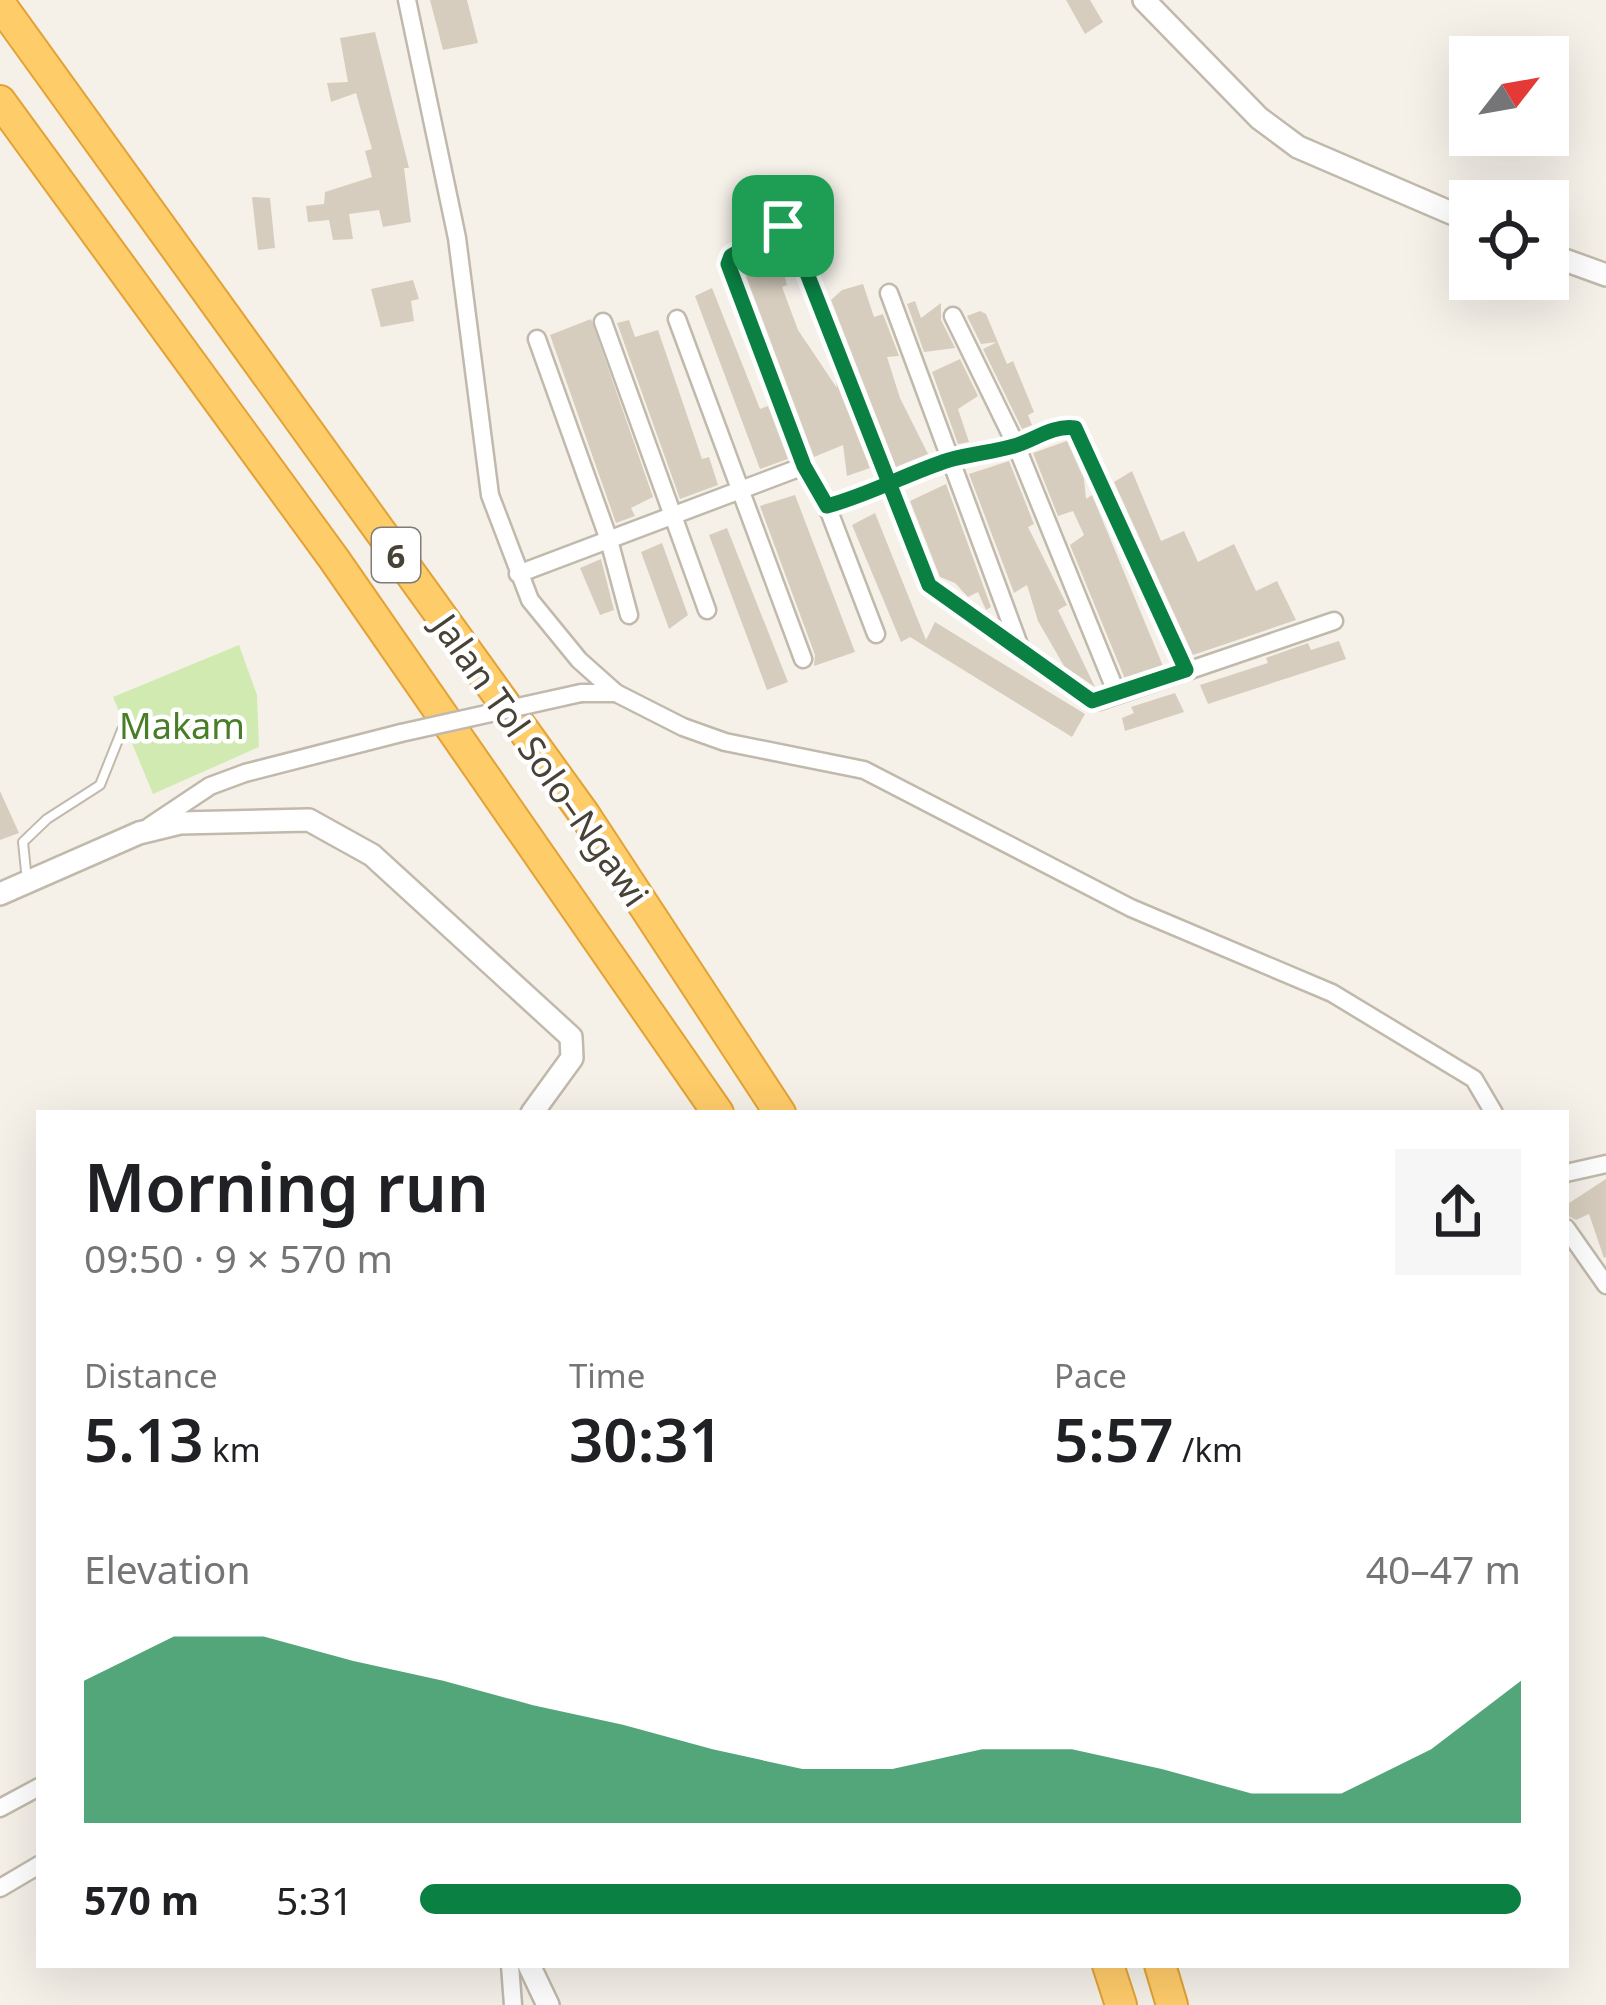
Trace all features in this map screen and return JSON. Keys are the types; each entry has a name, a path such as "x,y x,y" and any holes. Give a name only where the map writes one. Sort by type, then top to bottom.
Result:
{"highway":[{"name":"Jalan Tol Solo–Ngawi","path":"0,4 584,814 778,1110"},
{"name":"Jalan Tol Solo–Ngawi","path":"0,101 334,559 716,1110"},
{"path":"1109,1968 1121,2005"},
{"path":"1161,1968 1172,2005"}],"street":[{"path":"407,0 457,238 490,496 518,574 545,623 616,693 683,728 725,742 864,770 1131,908 1332,993 1474,1079 1492,1110"},
{"path":"1144,0 1258,118 1298,147 1449,212"},
{"path":"876,634 827,506 804,466 728,264 731,256 785,225 886,485 933,590 1023,655 1092,701 1334,621"},
{"path":"1569,262 1606,275"},
{"path":"889,293 1023,655"},
{"path":"952,316 1016,446 1117,694"},
{"path":"677,319 802,659"},
{"path":"603,322 707,610"},
{"path":"537,339 609,540 629,615"},
{"path":"827,506 949,460 1016,446 1059,427 1079,434 1186,670"},
{"path":"518,574 804,466"},
{"path":"0,894 139,833 228,779 401,733 581,693 616,693"},
{"path":"139,833 180,823 292,818 331,829 372,855 571,1036 572,1058 534,1110"},
{"path":"1569,1173 1606,1164"},
{"path":"1569,1232 1606,1285"},
{"path":"0,1808 36,1789"},
{"path":"0,1888 36,1867"},
{"path":"510,1968 513,2005"},
{"path":"530,1968 548,2005"}],"lane":[{"path":"28,882 23,842 47,819 100,784 122,730"}],"green space":[{"name":"Makam","path":"239,645 257,695 259,747 153,794 113,697"}],"building":[{"path":"430,0 467,0 478,43 443,50"},
{"path":"1066,0 1090,0 1103,22 1085,34"},
{"path":"375,32 409,168 404,168 411,222 383,227 379,210 349,214 353,239 333,240 329,220 308,222 306,206 324,204 325,192 372,177 365,151 372,149 356,93 331,102 327,83 348,82 340,38"},
{"path":"252,197 270,198 275,248 258,250"},
{"path":"778,252 787,285 782,287 798,330 837,388 836,382 870,468 847,476 843,445 814,457 746,276 760,270 757,259"},
{"path":"413,280 419,299 411,301 414,321 381,327 371,289"},
{"path":"863,284 874,317 883,314 899,356 887,357 900,398 928,454 896,467 831,300 842,290"},
{"path":"712,288 760,409 768,406 788,459 760,469 695,296"},
{"path":"915,301 921,318 941,303 941,320 955,348 924,352 907,304"},
{"path":"980,311 986,314 1007,364 1013,361 1034,412 1028,415 1032,425 1022,429 983,349 997,342 981,344 967,316"},
{"path":"591,319 653,497 631,508 635,516 616,523 550,335"},
{"path":"629,320 635,337 658,330 702,459 709,457 718,485 680,499 617,323"},
{"path":"960,359 978,396 958,409 969,442 958,444 932,372"},
{"path":"1067,441 1084,479 1086,499 1092,495 1163,666 1125,679 1070,545 1084,535 1073,511 1058,516 1033,453"},
{"path":"1009,461 1034,524 1028,527 1067,605 1058,610 1095,687 1064,666 1038,621 1027,585 1014,593 969,474"},
{"path":"1132,471 1161,541 1184,531 1198,562 1234,544 1256,591 1277,581 1296,620 1193,655 1114,482"},
{"path":"946,484 991,607 986,610 978,592 968,597 955,583 940,577 910,501"},
{"path":"795,495 855,652 814,666 815,655 760,506"},
{"path":"875,513 926,640 935,622 1085,714 1072,737 910,637 901,642 852,525"},
{"path":"727,528 788,682 767,690 709,535"},
{"path":"662,543 688,615 669,629 641,552"},
{"path":"601,559 614,610 600,615 580,568"},
{"path":"1339,641 1346,659 1208,704 1200,685 1268,663 1266,658 1308,643 1311,650"},
{"path":"1175,693 1184,712 1125,731 1122,718 1134,713 1131,707"},
{"path":"0,791 19,833 0,840"},
{"path":"1606,1179 1606,1257 1589,1214 1576,1220 1569,1216 1569,1203"}],"route":[{"path":"783,226 731,256 728,264 804,466 827,506 845,502 886,485 949,460 1016,446 1059,427 1075,428 1186,670 1092,701 933,590 886,485 789,227 783,226"}]}
